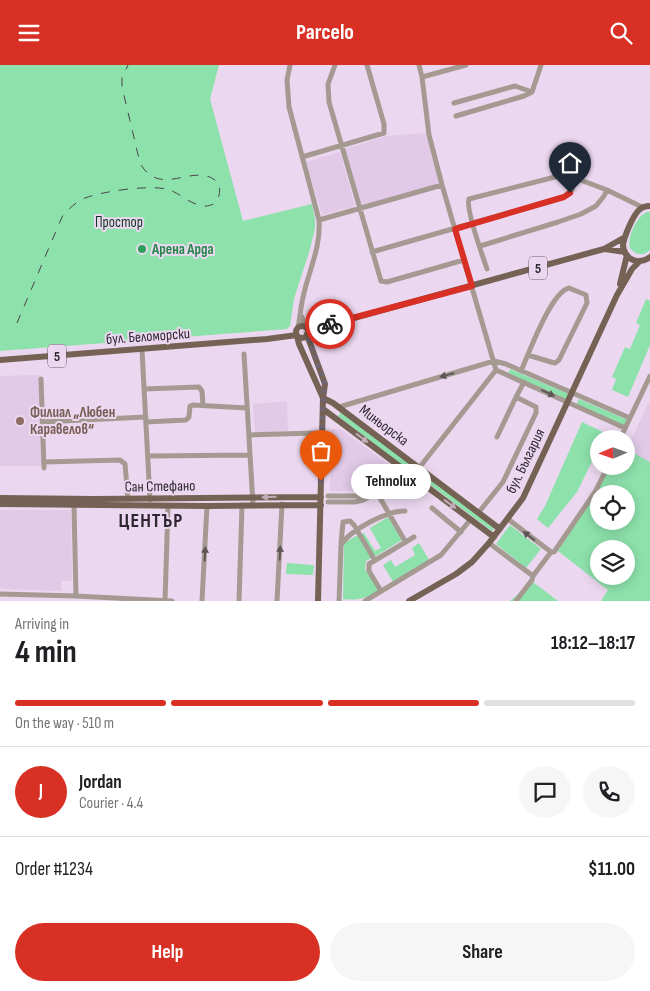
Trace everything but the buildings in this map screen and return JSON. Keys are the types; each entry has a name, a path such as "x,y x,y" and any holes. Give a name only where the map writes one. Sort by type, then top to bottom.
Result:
{"main road":[{"path":"636,212 647,206"},
{"name":"бул. България","path":"617,295 624,272 626,253 623,245 636,212"},
{"name":"бул. Беломорски","path":"0,360 267,339 314,329 604,249 625,237"},
{"name":"бул. Беломорски","path":"604,249 626,253"},
{"name":"5","path":"626,253 632,260 640,261"},
{"path":"640,261 650,257"},
{"name":"бул. България","path":"409,601 456,574 472,562 508,519 529,488 566,402 617,295 631,271 640,261"},
{"path":"302,332 299,344 323,398"},
{"path":"302,332 325,384 323,398 324,496 321,505 318,601"},
{"name":"Миньорска","path":"323,398 339,407 500,529"},
{"name":"Миньорска","path":"323,409 494,537"},
{"name":"Сан Стефано","path":"0,498 74,506 150,502 253,501 324,496"},
{"name":"Сан Стефано","path":"0,504 128,499 168,506 242,505 253,501 282,505 321,505"}],"street":[{"path":"290,65 287,80 288,100 319,220 318,246 304,292 301,311 302,332"},
{"path":"335,65 330,75 329,102 381,279 383,282 387,282 464,260"},
{"path":"302,157 384,133 384,124 367,65"},
{"path":"419,65 429,135 496,370 625,428 650,376"},
{"path":"422,77 466,65"},
{"path":"456,116 532,92 541,65"},
{"path":"454,103 515,86 532,92"},
{"path":"487,269 467,205 471,197 559,176 572,178 607,190 631,203 647,206"},
{"path":"372,252 564,197 570,193 572,178"},
{"path":"319,220 442,185"},
{"path":"480,246 581,214 596,206 607,190"},
{"path":"631,203 636,212"},
{"path":"521,371 528,355 545,317 562,291 569,288 586,295 587,303 558,360 555,363 551,363 528,355"},
{"path":"142,349 150,502"},
{"path":"244,354 253,501"},
{"path":"339,407 494,361 630,418"},
{"name":"Сан Стефано","path":"328,502 359,502 410,475 419,468 496,370"},
{"path":"41,379 44,465 120,460 125,464 128,499"},
{"path":"497,437 524,382"},
{"path":"144,389 199,387 202,391 203,405"},
{"path":"479,512 504,482 536,413 536,407 516,397"},
{"path":"42,422 146,419 186,420 189,417 190,406 247,408"},
{"path":"249,435 315,433"},
{"path":"148,457 250,455"},
{"path":"516,601 551,552 554,552 586,506 603,475"},
{"path":"374,495 388,513 404,541"},
{"name":"Сан Стефано","path":"324,496 374,495"},
{"path":"239,601 242,505"},
{"path":"277,601 282,505"},
{"path":"74,506 76,595"},
{"path":"165,601 168,506"},
{"path":"202,601 207,506"},
{"path":"432,508 461,532"},
{"path":"341,545 346,537 388,513 405,511"},
{"path":"365,601 442,555 471,519"},
{"path":"508,519 551,552"},
{"path":"339,601 343,522 350,521 354,525 374,559"},
{"path":"381,591 368,567 370,562 414,537"},
{"path":"489,543 533,577"},
{"path":"0,594 76,595 116,600 172,601"},
{"path":"34,595 37,601"}],"shaded area":[{"path":"425,133 440,184 361,208 345,149 387,136"},
{"path":"340,152 355,206 322,215 306,162"},
{"name":"Филиал „Любен Каравелов“","path":"40,375 42,466 0,466 0,376"},
{"path":"650,400 650,465 635,456 635,432"},
{"path":"287,401 288,432 255,434 253,404"},
{"path":"331,429 340,429 404,475 377,491 330,491"},
{"path":"0,510 71,510 72,581 61,581 61,591 0,589"}],"green space":[{"name":"Простор","path":"0,65 219,65 210,99 243,221 312,204 315,228 294,299 290,326 287,329 0,351"},
{"path":"647,212 650,212 650,250 645,254 640,254 630,248 629,243 636,222"},
{"path":"646,299 650,301 650,345 628,397 612,390 616,379 612,377 625,347 630,349 640,325 636,323"},
{"path":"510,369 569,394 566,400 508,374"},
{"path":"579,399 628,420 625,426 576,405"},
{"path":"342,411 414,467 411,472 338,416"},
{"path":"582,422 599,430 590,430 590,465 577,492 548,528 537,519 545,506"},
{"path":"635,454 650,462 650,601 601,601 608,590 602,585 635,585 635,540 590,540 590,576 558,551 590,501 590,530 635,530 635,485 600,485 606,475 635,475"},
{"path":"424,474 495,528 492,531 421,478"},
{"path":"388,517 402,540 374,557 361,534 364,533 375,551 381,548 370,528"},
{"path":"510,525 541,549 526,568 496,544"},
{"path":"358,535 371,558 366,561 365,569 379,591 353,600 343,599 344,543"},
{"path":"419,543 431,563 395,585 383,565 391,560 395,567 415,555 412,548"},
{"path":"287,563 314,565 313,575 286,574"},
{"path":"533,582 558,601 510,601"}],"railway":[{"path":"17,323 62,217 78,202 103,193 148,188 166,189 205,206 213,204 218,199 219,184 210,177 200,175 158,179 149,174 140,163 122,87 122,78 128,65"}],"way so far":[{"path":"321,481 325,384 307,334 314,329 330,324"}],"place":[{"name":"Арена Арда","path":"142,249"},
{"name":"Филиал „Любен Каравелов“","path":"20,421"},
{"name":"Tehnolux","path":"321,481"}],"district":[{"name":"ЦЕНТЪР","path":"151,520"}],"route":[{"path":"330,324 472,286 455,229 564,197 570,193"}]}
